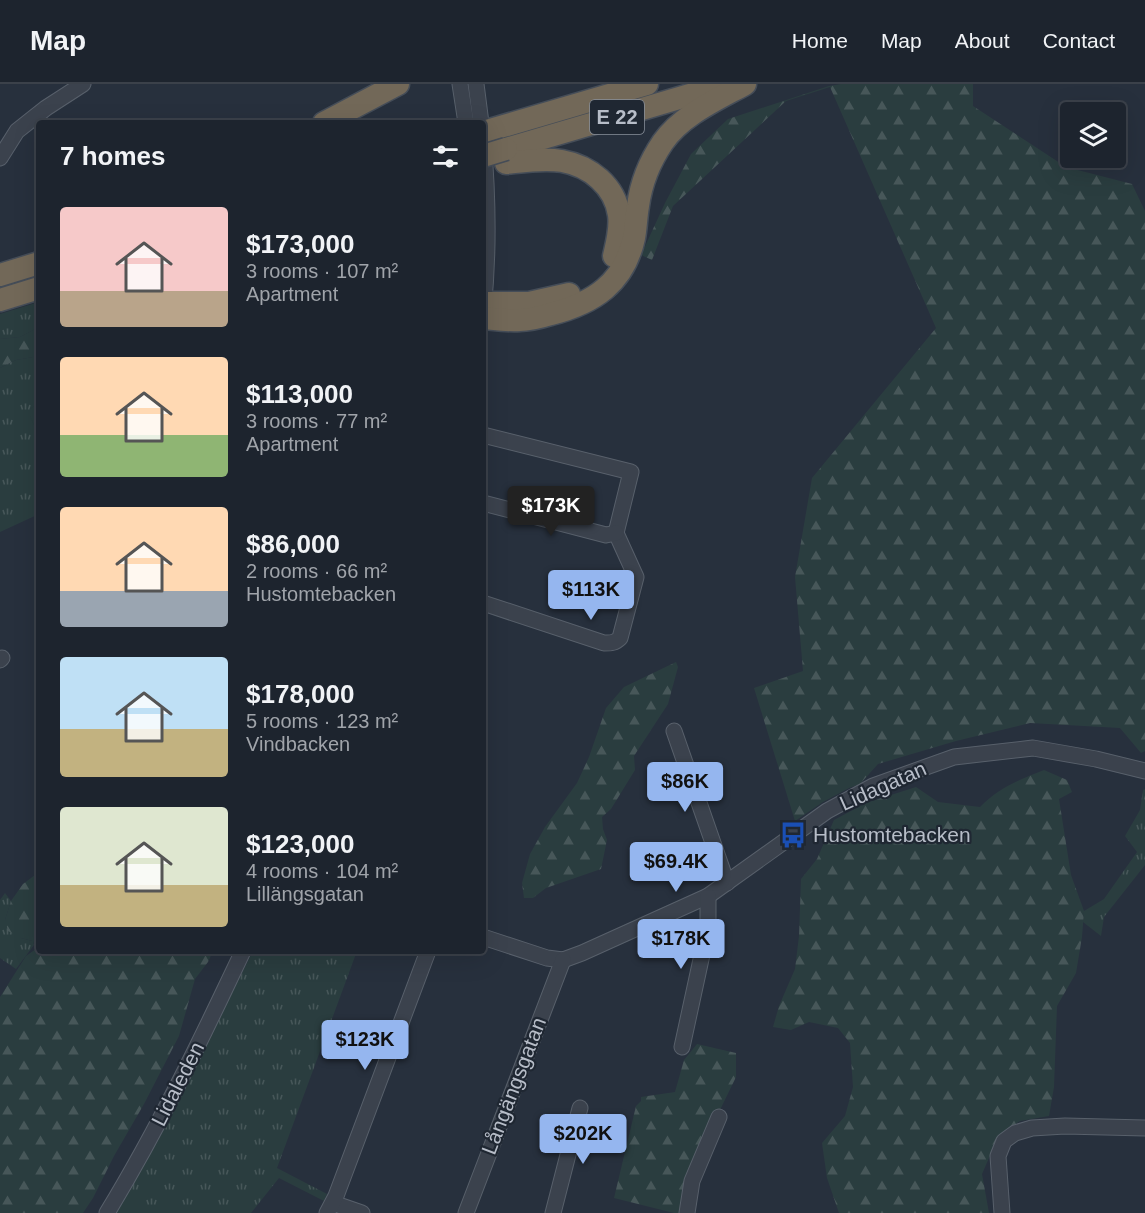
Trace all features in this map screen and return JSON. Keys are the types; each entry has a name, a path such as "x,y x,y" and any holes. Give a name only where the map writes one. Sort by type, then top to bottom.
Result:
{"highway":[{"path":"330,120 398,84"},
{"name":"E 22","path":"494,129 647,84"},
{"name":"E 22","path":"486,156 507,156 728,84"},
{"path":"486,311 519,320 535,318 564,311 591,300 607,288 627,259 633,239 643,182 653,157 664,140 691,116 745,84"},
{"path":"486,164 507,156 562,161 582,166 607,186 620,216 615,256 597,277 582,288 565,296 486,310"},
{"path":"0,275 36,264"},
{"path":"0,300 36,289"}],"street":[{"path":"0,158 17,130 83,84"},
{"path":"460,84 466,120"},
{"path":"476,84 481,120"},
{"path":"486,178 486,251"},
{"path":"486,436 631,472 616,533 636,577 620,638 610,643 604,643 486,604"},
{"path":"486,504 606,535 616,533"},
{"path":"674,731 727,883"},
{"name":"Lidagatan","path":"563,960 582,954 708,896 827,811 873,786 954,757 1033,748 1096,759 1145,771"},
{"path":"682,1047 708,927 708,896"},
{"path":"486,938 547,958 563,960"},
{"name":"Lidaleden","path":"107,1213 131,1174 207,1027 242,954"},
{"path":"362,1213 330,1208 427,954"},
{"name":"Långängsgatan","path":"466,1213 563,960"},
{"path":"554,1213 580,1108"},
{"path":"687,1213 692,1181 719,1118"},
{"path":"1002,1213 998,1156 1004,1142 1015,1133 1032,1128 1065,1126 1145,1128"}],"green space":[{"path":"841,84 973,84 973,106 1060,163 1060,168 1070,168 1132,184 1145,211 1145,751 1141,753 1120,728 1030,723 956,741 878,764 860,784 823,802 795,821 754,688 803,671 795,577 812,478 936,328 830,87 786,101 673,206 652,260 641,255 691,154 728,119 829,86"},
{"path":"36,303 36,329 20,337 0,339 0,314"},
{"path":"36,329 36,357 16,360 0,368 0,339 20,337"},
{"path":"36,357 36,515 0,532 0,368 16,360"},
{"path":"36,405 36,429 30,416 30,409"},
{"path":"676,662 678,667 668,704 634,756 635,770 611,809 602,817 607,840 601,869 546,888 533,898 524,898 522,883 530,854 545,827 577,783 589,757 606,708 624,687"},
{"path":"1044,770 1067,780 1072,792 1059,799 1071,875 1084,911 1076,973 1057,1006 1054,1087 1049,1116 1020,1121 999,1135 982,1174 989,1213 839,1213 827,1178 822,1143 845,1116 853,1087 850,1043 838,1028 809,1022 791,1030 773,1027 779,1006 795,969 801,879 817,859 834,820 866,803 916,787 938,802 980,807 1002,789"},
{"path":"1145,789 1145,865 1104,917 1101,936 1083,922 1084,911 1104,899 1137,852 1125,836 1140,810"},
{"path":"36,874 36,949 33,941 8,931 5,920 11,901 23,884"},
{"path":"5,893 11,901 5,920 21,938 33,941 34,945 16,969 0,958 0,900"},
{"path":"36,949 36,954 212,954 195,979 179,1036 83,1213 0,1213 0,997 26,956"},
{"path":"252,954 356,954 277,1168 327,1194 324,1201 279,1178 251,1213 116,1213 162,1133"},
{"path":"697,1044 736,1053 736,1077 719,1112 683,1213 674,1213 614,1198 636,1106 641,1101 641,1097 675,1092 684,1060"}],"place":[{"name":"Hustomtebacken","path":"793,835"}]}
